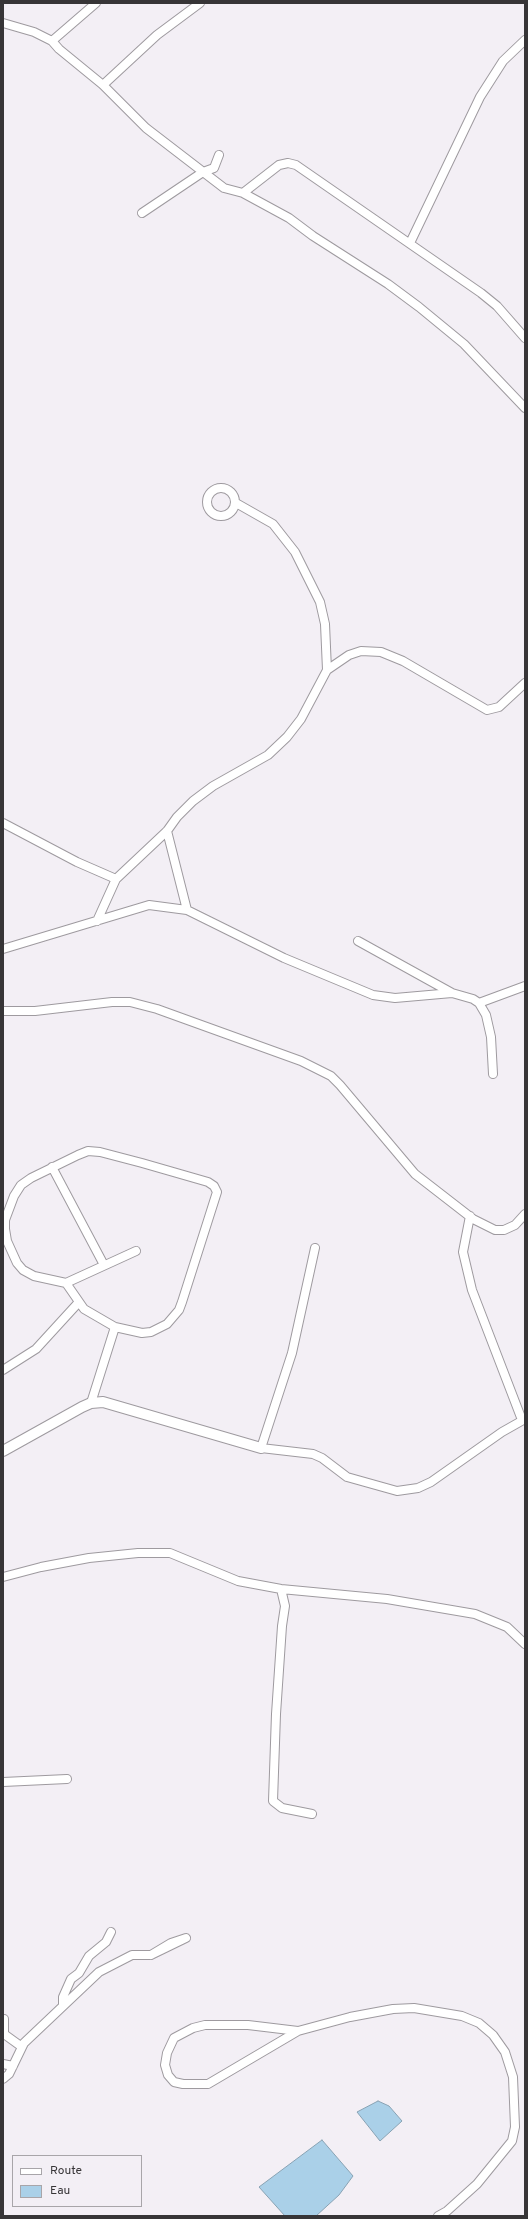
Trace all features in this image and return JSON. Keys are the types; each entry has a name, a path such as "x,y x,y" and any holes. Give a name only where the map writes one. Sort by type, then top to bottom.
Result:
{"street":[{"path":"52,41 96,3"},
{"path":"103,85 157,35 200,3"},
{"path":"3,23 34,32 52,41 59,49 103,85 146,128 224,188 243,193 289,218 313,236 388,284 464,344 525,408"},
{"path":"410,243 480,97 504,61 525,40"},
{"path":"142,213 203,172 214,168 219,155"},
{"path":"243,193 279,165 288,162 296,164 455,274 497,306 525,338"},
{"path":"236,503 273,524 295,552 320,602 325,624 327,670"},
{"path":"97,921 116,879 167,831 177,817 193,801 213,786 268,755 288,737 301,719 327,670 349,655 361,651 381,652 403,661 487,710 499,707 525,683"},
{"path":"3,823 77,862 116,879"},
{"path":"167,831 187,910"},
{"path":"3,949 149,904 187,910 284,958 373,995 395,998 452,993 464,995 479,1003 486,1015 491,1037 493,1074"},
{"path":"358,941 452,993"},
{"path":"479,1003 525,986"},
{"path":"3,1011 34,1011 112,1002 130,1002 157,1009 301,1062 331,1076 340,1084 415,1174 484,1226 495,1230 504,1230 515,1225 525,1214"},
{"path":"66,1283 78,1302 99,1319 115,1327 142,1334 159,1328 173,1319 182,1302 214,1206 216,1189 208,1182 100,1152 88,1151 52,1167 21,1185 8,1208 5,1220 5,1230 10,1251 23,1270 34,1276 66,1283 136,1251"},
{"path":"52,1167 104,1265"},
{"path":"3,1451 91,1403 103,1402 261,1448 313,1454 322,1458 348,1477 362,1483 397,1491 418,1488 431,1482 502,1432 524,1420 472,1290 464,1252 470,1216"},
{"path":"261,1448 292,1353 315,1248"},
{"path":"3,1370 36,1348 78,1302"},
{"path":"91,1403 115,1327"},
{"path":"3,1577 62,1562 138,1553 170,1553 182,1557 210,1571 238,1581 280,1589 387,1599 463,1611 492,1619 506,1627 525,1644"},
{"path":"280,1589 286,1606 282,1626 276,1714 273,1801 282,1808 312,1814"},
{"path":"3,1782 67,1779"},
{"path":"63,2006 63,1997 71,1979 79,1973 90,1956 106,1942 111,1932"},
{"path":"3,2079 10,2074 22,2047 99,1972 132,1955 150,1955"},
{"path":"298,2031 248,2024 205,2025 193,2028 174,2038 167,2053 165,2065 168,2075 174,2082 183,2084 208,2084 298,2031 371,2012 414,2008 438,2011 470,2019 484,2027 493,2036 505,2052 513,2077 515,2127 512,2141 477,2184 447,2211 438,2216"},
{"path":"4,2019 4,2034 22,2047"},
{"path":"3,2064 13,2066"}],"water":[{"path":"378,2101 389,2106 402,2121 380,2141 357,2112"},
{"path":"322,2140 353,2176 339,2195 316,2216 285,2216 259,2187"}]}
